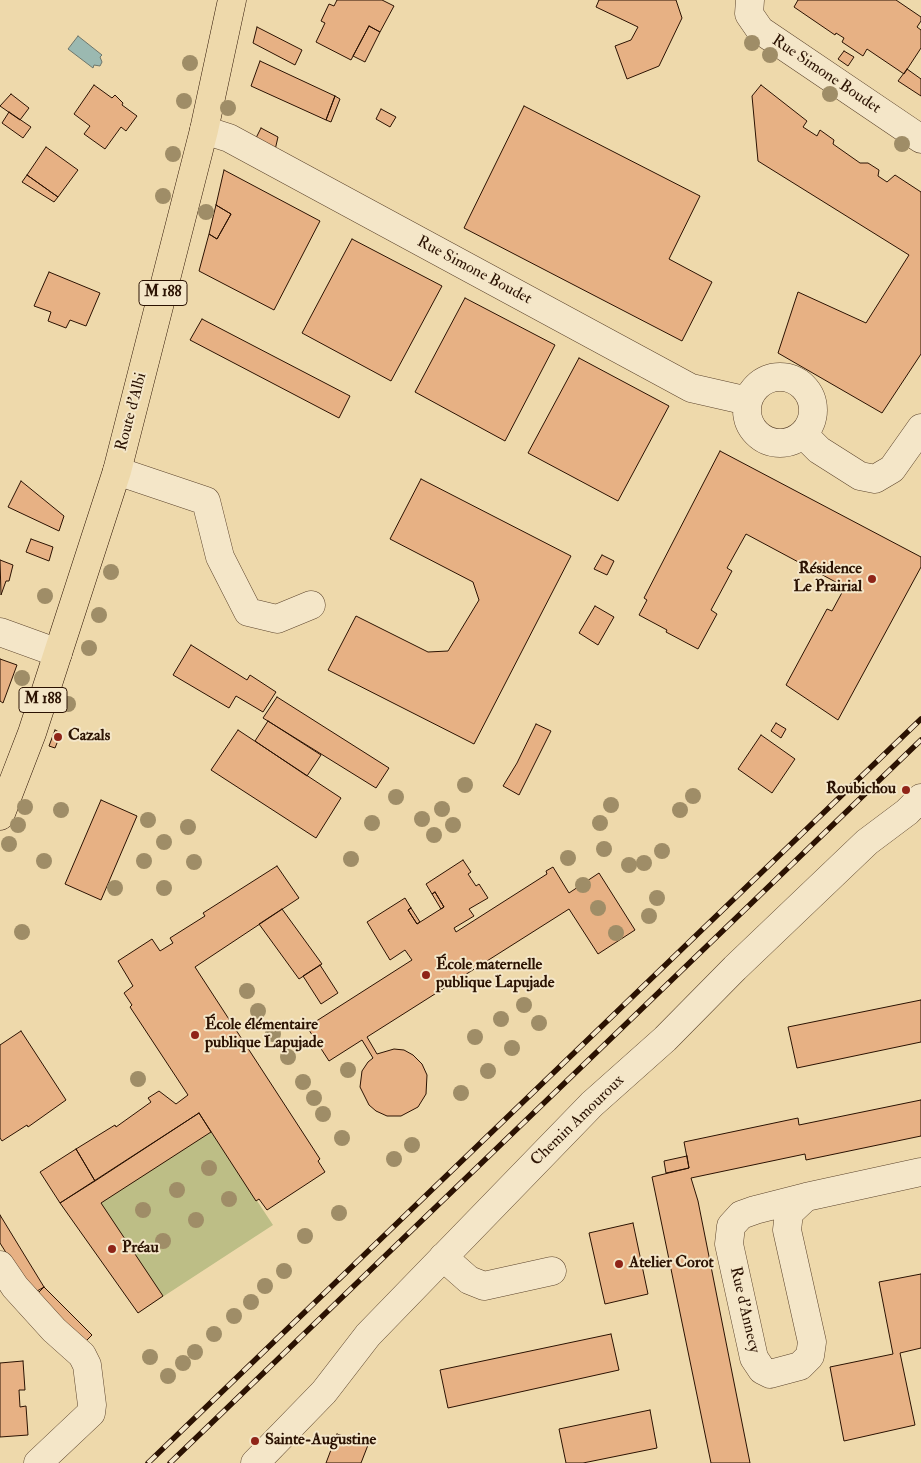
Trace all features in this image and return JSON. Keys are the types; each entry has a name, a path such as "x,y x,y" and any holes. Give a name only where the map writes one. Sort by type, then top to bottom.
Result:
{"main road":[{"name":"Route d'Albi","path":"0,816 32,733 116,471 204,130 232,0"}],"street":[{"name":"Rue Simone Boudet","path":"750,0 749,14 760,30 921,140"},
{"name":"Rue Simone Boudet","path":"204,130 229,138 691,388 748,402"},
{"path":"781,378 796,382 808,393 812,404 809,425 803,434 794,440 784,443 773,443 763,439 754,432 749,423 748,402 760,384 770,379 781,378"},
{"path":"803,434 819,450 860,476 875,479 892,469 921,428"},
{"path":"116,471 206,501 220,557 248,612 277,619 311,606"},
{"path":"0,632 58,653"},
{"name":"Chemin Amouroux","path":"255,1463 324,1392 368,1335 592,1104 665,1039 866,842 916,807"},
{"name":"Rue d'Annecy","path":"806,1198 789,1213 787,1230 812,1342 810,1356 800,1366 770,1374 762,1370 754,1358 729,1244 731,1226 741,1215 755,1210 806,1198 921,1172"},
{"path":"443,1257 469,1280 484,1286 552,1271"},
{"path":"0,1265 15,1287 54,1330 82,1355 87,1365 92,1405 91,1413 38,1463"}],"green space":[{"path":"199,1113 273,1225 138,1313 60,1203"}],"water":[{"path":"78,36 102,55 100,57 102,62 100,66 94,65 93,68 68,49"}],"building":[{"path":"337,0 382,0 394,6 380,32 369,26 351,60 316,42 325,23 321,21 329,4 334,6"},
{"path":"599,0 676,0 682,18 659,66 627,79 615,46 631,40 638,27 596,7"},
{"path":"798,0 896,0 921,17 917,27 921,30 921,48 904,74 867,49 863,56 842,42 844,38 836,33 835,35 794,7"},
{"path":"369,26 380,32 365,62 353,56"},
{"path":"257,27 302,50 295,65 253,43"},
{"path":"844,51 854,57 848,66 838,59"},
{"path":"260,61 335,96 326,120 251,86"},
{"path":"907,69 921,79 921,96 898,81"},
{"path":"94,85 112,98 115,95 123,103 122,105 137,116 126,131 121,127 105,149 84,134 90,126 74,114"},
{"path":"761,85 807,121 803,127 817,136 820,130 834,140 833,144 860,163 868,163 879,170 878,176 887,182 895,175 921,192 921,354 882,413 778,353 798,292 866,323 909,255 758,161 752,96"},
{"path":"11,94 29,108 20,120 0,106"},
{"path":"335,96 340,99 331,122 326,120"},
{"path":"524,106 700,196 669,259 712,282 682,341 464,228"},
{"path":"381,109 396,117 390,127 376,119"},
{"path":"9,112 31,127 23,138 2,123"},
{"path":"261,128 278,137 275,150 255,140"},
{"path":"46,147 78,170 58,197 27,175"},
{"path":"224,170 320,221 274,310 199,271 209,234 217,239 231,214 216,205"},
{"path":"27,175 58,197 54,202 22,182"},
{"path":"216,205 231,214 217,239 209,234"},
{"path":"352,239 442,286 391,381 302,333"},
{"path":"49,272 100,293 86,326 70,320 66,328 48,321 51,312 34,306"},
{"path":"465,298 555,345 505,441 415,392"},
{"path":"202,319 350,396 339,418 190,340"},
{"path":"579,358 669,406 618,501 528,453"},
{"name":"Résidence Le Prairial","path":"720,451 921,557 921,567 838,720 786,685 827,609 832,611 845,587 746,534 727,568 732,571 711,610 717,614 698,649 639,615 647,600 644,598"},
{"path":"421,479 571,556 474,744 328,670 356,616 428,652 448,651 479,600 473,582 390,539"},
{"path":"21,481 64,516 59,531 8,507"},
{"path":"31,539 53,547 49,561 26,552"},
{"path":"602,555 614,561 607,575 594,569"},
{"path":"0,560 13,565 9,581 6,581 1,595"},
{"path":"595,606 614,617 598,645 579,633"},
{"path":"191,645 247,680 250,675 276,692 263,712 236,696 229,708 173,675"},
{"path":"0,659 17,665 3,703 0,701"},
{"path":"277,697 389,768 376,788 263,718"},
{"path":"268,721 321,755 307,776 255,741"},
{"path":"776,723 786,729 781,738 771,731"},
{"path":"536,724 551,731 519,795 503,786 517,763"},
{"path":"55,730 61,733 55,748 49,746"},
{"path":"238,730 341,798 316,838 211,770"},
{"path":"761,735 795,759 772,793 738,769"},
{"path":"101,800 137,816 101,900 65,884"},
{"path":"463,860 471,872 468,874 476,886 479,884 488,898 469,909 474,916 454,928 456,932 547,874 546,871 553,867 569,893 599,873 635,930 598,954 569,909 367,1037 377,1054 394,1049 404,1050 413,1055 422,1064 427,1075 426,1094 418,1107 401,1116 387,1116 369,1105 360,1087 362,1071 373,1058 362,1040 329,1061 307,1027 412,960 405,950 390,960 367,922 405,898 411,908 408,910 417,924 444,907 435,892 432,894 426,884"},
{"path":"277,866 299,898 195,967 320,1159 318,1161 325,1172 267,1210 259,1199 256,1201 199,1113 95,1181 76,1149 115,1125 116,1127 151,1102 148,1098 159,1091 176,1104 188,1095 130,1007 132,1005 124,993 133,986 118,961 152,939 160,951 173,943 170,938 205,916 203,913"},
{"path":"435,892 444,907 441,909 432,894"},
{"path":"411,908 420,922 417,924 408,910"},
{"path":"282,909 322,964 299,979 259,924"},
{"path":"320,965 338,993 321,1004 303,976"},
{"path":"921,1000 921,1042 797,1068 788,1027"},
{"path":"21,1031 66,1100 28,1127 27,1125 2,1141 0,1138 0,1045"},
{"path":"921,1100 921,1136 806,1160 805,1154 691,1178 698,1201 750,1463 711,1463 652,1177 689,1168 684,1142 798,1118 799,1125"},
{"name":"Préau","path":"199,1113 211,1132 101,1203 163,1296 138,1313 60,1203"},
{"path":"76,1149 95,1181 60,1203 40,1172"},
{"path":"687,1156 689,1168 666,1173 664,1161"},
{"path":"0,1215 44,1287 32,1294 0,1243"},
{"name":"Atelier Corot","path":"633,1223 648,1294 605,1304 589,1233"},
{"path":"921,1274 921,1348 900,1353 915,1425 844,1441 830,1367 893,1354 879,1282"},
{"path":"44,1287 92,1335 82,1345 34,1297"},
{"path":"611,1334 619,1370 448,1408 440,1370"},
{"path":"23,1361 25,1390 19,1390 20,1407 26,1406 28,1435 0,1437 0,1363"},
{"path":"650,1410 657,1448 583,1463 566,1463 559,1429"},
{"path":"337,1434 368,1445 361,1463 326,1463"}],"railway":[{"path":"148,1463 921,719"},
{"path":"170,1463 921,740"}],"place":[{"name":"Résidence Le Prairial","path":"872,579"},
{"name":"Cazals","path":"58,737"},
{"name":"Roubichou","path":"906,790"},
{"name":"École maternelle publique Lapujade","path":"426,975"},
{"name":"École élémentaire publique Lapujade","path":"195,1035"},
{"name":"Préau","path":"112,1249"},
{"name":"Atelier Corot","path":"619,1264"},
{"name":"Sainte-Augustine","path":"255,1441"}]}
